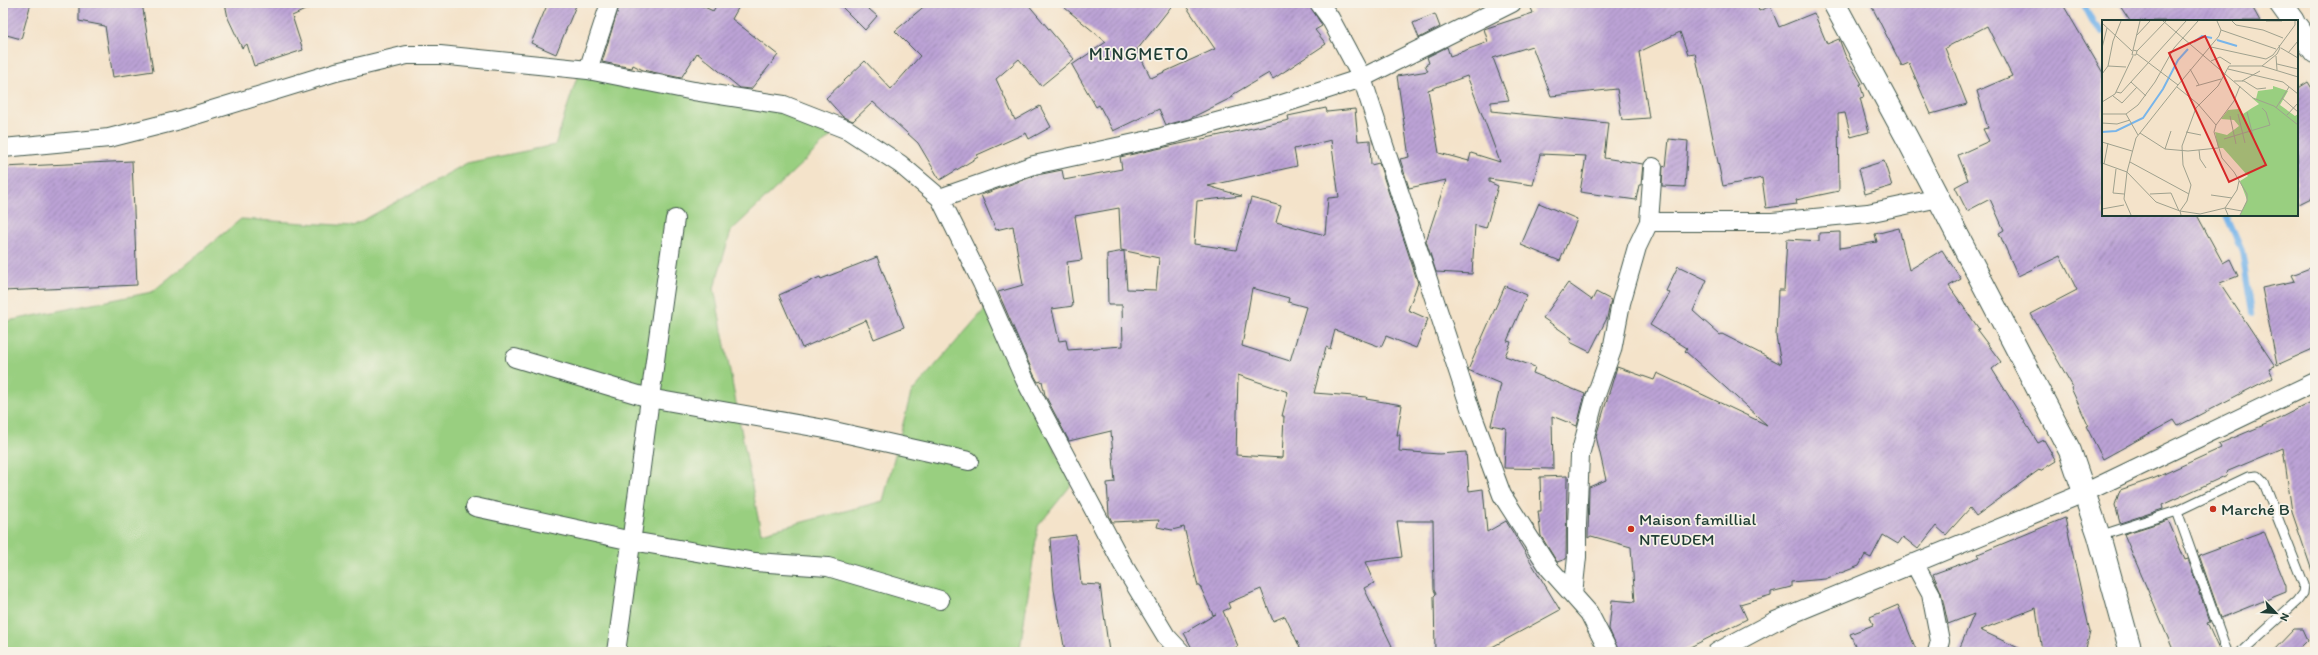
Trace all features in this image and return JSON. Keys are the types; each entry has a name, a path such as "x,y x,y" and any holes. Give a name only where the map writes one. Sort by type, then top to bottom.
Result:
{"street":[{"path":"588,70 610,3"},
{"path":"1319,3 1330,18 1362,78 1471,411 1502,496 1549,568 1589,613 1609,652"},
{"path":"940,198 1034,165 1158,138 1279,105 1362,78 1512,3"},
{"path":"1834,3 2070,451 2099,536 2131,652"},
{"path":"2280,3 2292,20"},
{"path":"2298,28 2315,52"},
{"path":"3,148 109,138 176,121 336,72 407,55 440,55 588,70 694,91 784,106 848,130 900,164 940,198 1037,402 1122,563 1166,636 1181,652"},
{"path":"1573,594 1578,557 1577,525 1580,455 1595,398 1612,350 1621,303 1637,247 1649,222 1653,167"},
{"path":"1649,222 1772,222 1868,213 1938,198"},
{"path":"616,652 632,541 649,398 675,219"},
{"path":"516,358 649,398 826,429 969,461"},
{"path":"1717,652 1775,621 2084,493 2315,382"},
{"path":"474,507 632,541 755,562 828,567 940,600"},
{"path":"1914,563 1931,594 1940,641 1937,652"}],"lane":[{"path":"2099,536 2177,511 2248,477 2257,476 2264,483 2304,586 2303,593 2297,601 2241,652"},
{"path":"2177,511 2227,652"}],"green space":[{"path":"579,71 772,107 838,129 731,231 714,288 761,533 883,501 911,393 985,309 1072,484 1038,526 1020,649 1008,652 3,652 3,322 152,292 241,219 353,226 467,163 555,145"}],"building":[{"path":"3,3 31,3 21,39 3,34"},
{"path":"79,3 142,3 153,71 113,77 105,26 79,21"},
{"path":"225,3 320,3 292,16 303,50 254,66 247,44 242,48 228,18"},
{"path":"548,3 577,3 556,54 531,43"},
{"path":"620,3 696,3 713,11 718,3 741,3 732,19 778,55 751,89 740,88 697,53 681,78 643,70 633,65 632,68 602,62"},
{"path":"838,3 862,3 877,16 865,30"},
{"path":"928,3 1027,3 1074,59 1041,86 1019,59 996,79 1015,120 1040,106 1051,127 1029,139 1026,133 977,155 978,157 940,180 918,143 873,102 853,121 843,117 826,98 865,61 891,89 920,56 895,31"},
{"path":"1059,3 1174,3 1137,50 1151,78 1215,49 1184,3 1309,3 1322,26 1315,30 1326,44 1273,79 1269,73 1232,95 1233,97 1189,119 1166,125 1159,109 1113,131 1099,105 1096,107 1072,65 1106,42"},
{"path":"1529,3 1756,3 1759,11 1770,6 1779,27 1814,13 1827,44 1839,39 1845,55 1862,84 1860,84 1864,97 1860,98 1869,132 1851,137 1845,113 1838,114 1839,191 1796,200 1797,204 1766,208 1762,178 1723,186 1695,53 1688,54 1680,32 1639,52 1649,118 1622,120 1617,89 1551,96 1532,46 1493,58 1509,100 1491,102 1491,111 1608,123 1604,158 1643,164 1641,185 1639,185 1636,200 1580,192 1586,156 1540,154 1533,185 1489,179 1489,182 1498,186 1486,228 1475,225 1472,274 1436,272 1426,241 1446,180 1409,188 1400,159 1409,157 1397,76 1428,71 1425,65 1429,63 1427,57 1447,47 1450,56 1488,42 1484,29 1533,13","holes":["1467,76 1500,162 1471,153 1469,161 1439,153 1428,90"]},
{"path":"1870,3 2062,3 2102,71 2102,216 2198,216 2223,263 2230,259 2238,276 2220,283 2275,366 2269,368 2273,377 2178,426 2174,420 2103,459 2086,426 2088,425 2071,388 2073,387 2031,314 2077,290 2060,256 2018,276 1999,233 2004,230 1990,199 1967,211 1955,187 1968,180 1958,155 1989,141 1983,129 1988,128 1977,91 2012,76 1987,26 1945,48 1967,104 1931,114 1909,63 1902,66"},
{"path":"2118,3 2250,3 2259,20 2129,20"},
{"path":"1435,14 1440,27 1419,38 1413,23"},
{"path":"2308,82 2315,93 2315,196 2298,204 2298,88"},
{"path":"1326,108 1327,112 1355,109 1358,141 1370,140 1371,165 1379,163 1418,283 1408,310 1428,319 1416,348 1386,336 1381,347 1335,330 1330,349 1326,347 1314,393 1367,397 1366,399 1402,405 1397,435 1400,435 1399,451 1439,454 1466,452 1469,491 1483,489 1487,532 1506,521 1560,610 1483,652 1435,652 1434,596 1436,594 1434,590 1433,521 1397,521 1402,557 1365,562 1374,583 1364,588 1392,646 1382,652 1302,652 1285,616 1273,621 1261,589 1228,603 1230,608 1223,611 1238,646 1228,652 1194,652 1184,633 1216,614 1213,615 1200,586 1198,586 1184,527 1172,530 1157,527 1159,520 1112,522 1109,515 1107,483 1115,482 1111,431 1069,441 1045,395 1042,381 1038,382 1034,375 998,292 1023,285 1013,226 996,230 981,195 1037,175 1062,170 1064,180 1122,169 1120,157 1289,120 1288,116","holes":["1331,140 1339,197 1328,198 1325,235 1276,222 1281,206 1251,198 1236,250 1194,244 1197,201 1242,196 1208,186 1297,166 1294,149","1119,208 1121,250 1159,258 1156,290 1127,289 1124,251 1107,254 1108,305 1122,305 1123,346 1068,350 1066,340 1059,341 1052,309 1073,306 1067,262 1082,260 1075,216","1252,288 1289,298 1288,302 1306,307 1290,361 1242,346","1238,375 1288,392 1282,416 1284,416 1282,458 1236,455"]},
{"path":"1669,139 1688,141 1685,187 1662,186 1663,166 1666,167"},
{"path":"132,161 137,285 3,291 3,167"},
{"path":"1884,161 1892,186 1865,194 1859,169"},
{"path":"1539,203 1577,219 1560,261 1521,245"},
{"path":"1899,228 1909,270 1942,250 1961,279 1949,286 1979,329 1977,330 2001,362 1992,369 2038,443 2044,440 2056,461 2040,471 2039,470 1976,516 1970,508 1946,535 1936,526 1918,549 1903,537 1898,544 1883,535 1871,558 1865,555 1859,566 1825,579 1791,582 1791,587 1771,592 1771,595 1740,604 1747,619 1680,652 1619,652 1609,629 1612,600 1635,602 1631,547 1591,536 1588,538 1589,487 1606,480 1596,436 1617,367 1654,380 1657,373 1767,425 1685,351 1687,348 1650,325 1670,293 1666,291 1678,266 1707,280 1693,311 1720,335 1722,334 1781,364 1776,336 1778,290 1784,290 1787,239 1819,241 1819,233 1840,232 1840,248 1877,242 1875,234"},
{"path":"877,257 904,327 874,339 866,320 802,348 779,295 820,277 821,279"},
{"path":"2315,266 2315,348 2277,365 2262,288 2295,281 2292,275"},
{"path":"1568,283 1592,300 1596,292 1611,300 1607,318 1590,352 1570,342 1572,338 1543,318"},
{"path":"1505,286 1527,295 1507,341 1511,342 1505,356 1535,367 1533,373 1585,394 1577,426 1552,416 1553,469 1504,468 1506,428 1491,425 1501,384 1468,370"},
{"path":"2315,400 2315,571 2312,571 2292,512 2283,448 2226,472 2227,475 2162,505 2163,509 2120,523 2115,505 2120,490 2155,478 2221,448 2219,444 2278,419"},
{"path":"1567,476 1566,559 1557,562 1541,536 1538,511 1541,511 1540,477"},
{"path":"2065,518 2090,632 2085,652 2042,652 2036,608 1980,630 2027,652 1958,652 1974,614 1948,624 1941,592 1933,574 1980,557 1978,554"},
{"path":"2168,520 2185,560 2188,559 2210,622 2207,623 2220,652 2174,652 2124,534"},
{"path":"2264,531 2286,586 2286,592 2221,618 2199,555"},
{"path":"1076,535 1081,584 1100,585 1109,652 1065,652 1054,590 1050,538"},
{"path":"1898,605 1917,652 1858,652 1850,634 1873,625 1870,617"},
{"path":"2294,629 2303,629 2308,640 2296,652 2272,652"}],"waterway":[{"path":"2083,3 2094,24 2102,31"},
{"path":"2226,216 2242,251 2252,313"}],"place":[{"name":"Marché B","path":"2213,509"},
{"name":"Maison famillial NTEUDEM","path":"1631,529"}],"district":[{"name":"MINGMETO","path":"1139,54"}]}
